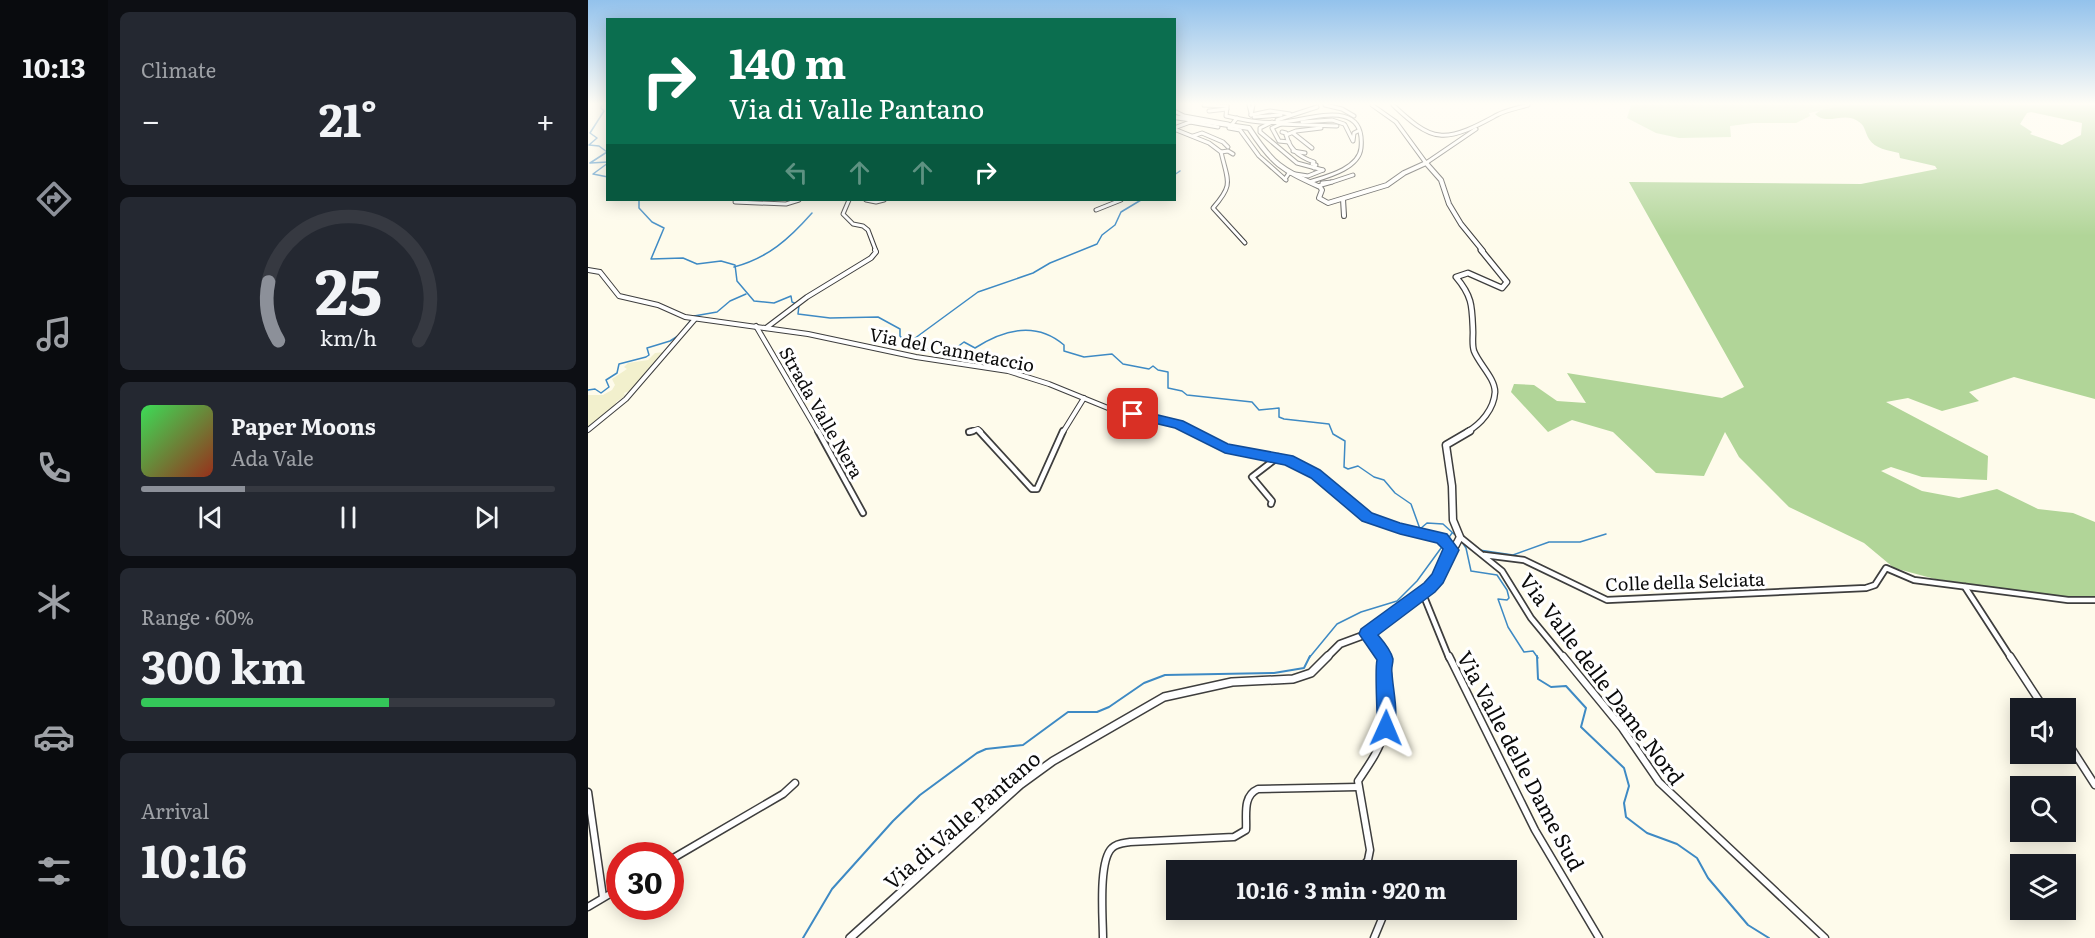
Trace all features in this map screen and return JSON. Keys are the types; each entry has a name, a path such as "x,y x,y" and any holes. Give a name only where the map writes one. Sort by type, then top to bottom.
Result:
{"street":[{"path":"1215,149 1233,154"},
{"path":"1254,149 1286,179 1289,173"},
{"path":"1264,149 1271,158 1289,173 1318,186 1322,190 1319,198 1333,203 1359,192 1387,185 1404,172 1426,163 1447,149"},
{"path":"1280,149 1296,162 1323,171 1308,176 1289,173"},
{"path":"1293,149 1298,156 1314,162 1312,164 1316,165 1314,168"},
{"path":"1293,149 1305,153"},
{"path":"1309,182 1348,167 1361,149"},
{"path":"1416,149 1441,180 1452,211 1507,282 1502,288 1470,273 1461,273 1456,277 1467,290 1472,302 1473,348 1480,364 1493,382 1495,391 1491,406 1479,425 1446,445 1452,486 1453,520 1460,537"},
{"path":"1221,152 1228,183 1227,192 1213,208 1220,219 1236,231 1245,243"},
{"path":"1318,186 1353,175"},
{"path":"1343,199 1344,216"},
{"path":"735,202 741,201"},
{"path":"758,201 790,204 797,201"},
{"path":"766,328 807,297 871,258 876,252 868,230 863,226 853,224 843,214 848,201"},
{"path":"1096,210 1118,201"},
{"name":"Via del Cannetaccio","path":"588,270 600,273 619,296 658,305 678,315 840,340 916,357 1008,371 1108,408 1179,424 1225,448 1278,457 1316,474 1367,517 1400,529 1442,538 1451,550"},
{"path":"588,430 615,410 644,380 684,334 692,318"},
{"name":"Strada Valle Nera","path":"756,327 847,485 856,496 863,513"},
{"path":"969,432 978,429 1032,489 1037,489 1065,427 1084,398"},
{"path":"1271,504 1272,501 1252,477 1278,457"},
{"name":"Via di Valle Pantano","path":"850,938 1020,785 1053,761 1164,696 1232,682 1302,678 1311,673 1340,644 1367,634 1423,594 1437,579 1460,537"},
{"name":"Via Valle delle Dame Nord","path":"1460,537 1502,571 1531,618 1622,728 1659,782 1764,884 1825,938"},
{"name":"Colle della Selciata","path":"1484,555 1524,560 1606,600 1866,588 1875,585 1886,568 1914,580 1965,587"},
{"path":"1965,587 2068,600 2095,600"},
{"path":"1965,587 2037,698"},
{"name":"Via Valle delle Dame Sud","path":"1423,594 1458,679 1535,830 1599,938"},
{"path":"1367,634 1385,660 1383,669 1387,703 1386,728 1380,748 1358,781 1370,850 1368,860"},
{"path":"2076,756 2095,785"},
{"path":"684,851 783,794 795,783"},
{"path":"1103,938 1106,868 1108,853 1114,846 1121,843 1216,840 1242,835 1246,830 1247,795 1258,789 1358,787"},
{"path":"588,792 603,897"},
{"path":"588,907 606,895"},
{"path":"1374,938 1381,920"}],"shaded area":[{"path":"664,352 632,390 624,393 625,396 616,402 616,406 588,428 588,395 603,395 612,390 615,385 612,379 627,369 624,367 628,363 648,360 655,353"}],"green space":[{"path":"1882,149 2095,149 2095,399 2014,377 1969,392 1979,401 1942,411 1908,398 1886,402 1988,456 1987,480 1922,477 1891,467 1881,471 1922,491 1959,498 1997,489 2038,509 2073,513 2095,522 2095,596 2067,597 1935,579 1894,568 1864,543 1789,507 1739,457 1725,432 1704,476 1656,473 1613,432 1572,420 1548,432 1511,392 1514,384 1534,385 1557,401 1586,403 1567,373 1722,398 1744,387 1629,182 1861,184 1937,169 1935,166 1900,158 1899,153"}],"waterway":[{"path":"603,149 606,151"},
{"path":"606,153 590,163 606,162"},
{"path":"606,164 593,174 606,177"},
{"path":"1176,174 1180,171"},
{"path":"639,201 639,208 652,222 664,228 651,259 683,258 697,264 721,261 735,267"},
{"path":"908,344 978,292 1033,273 1050,263 1097,244 1102,235 1115,225 1121,212 1139,201"},
{"path":"735,267 768,253 795,231 812,213"},
{"path":"735,267 737,281 754,301 774,303 791,296 792,302 799,305 798,314 830,318 878,317 900,329 900,336 908,344"},
{"path":"694,316 717,312 730,301 746,294"},
{"path":"685,328 691,320"},
{"path":"908,344 911,347 945,352 952,351 964,342 975,348 1008,333 1020,331 1042,333 1064,345 1064,351 1084,357 1112,354 1123,364 1149,369 1153,366 1158,370 1168,372 1168,388 1182,391 1187,395 1252,402 1259,410 1279,408 1279,417 1284,419 1329,424 1333,434 1345,441 1344,467 1348,469 1358,466 1374,477 1384,480 1395,493 1411,504 1420,529 1427,523 1443,524 1454,534"},
{"path":"588,390 595,389 601,393 609,387 606,380 617,373 619,364 646,357 649,355 647,348 678,336"},
{"path":"1447,540 1452,533"},
{"path":"1479,550 1513,555 1549,542 1580,542 1606,534"},
{"path":"1462,542 1466,548 1471,571 1497,575 1507,590 1509,598 1507,600 1498,599 1508,627 1524,652 1533,651 1537,657"},
{"path":"1309,658 1337,624 1361,612 1397,601 1417,581 1444,544"},
{"path":"1537,657 1538,679 1551,687 1566,686 1586,708 1581,727 1624,768 1629,786 1624,803 1626,817 1647,833 1677,844 1697,858 1708,878 1748,925 1769,938"},
{"path":"803,938 832,889 893,821 920,795 977,753 986,749 1023,745 1068,712 1097,712 1109,707 1144,683 1165,675 1274,673 1304,668 1309,658"}],"route":[{"path":"1133,414 1179,424 1225,448 1288,460 1316,474 1340,497 1367,517 1400,529 1442,538 1448,545 1451,550 1445,564 1430,587 1367,634 1368,638 1378,646 1385,660 1383,681 1387,703 1386,728"}]}
